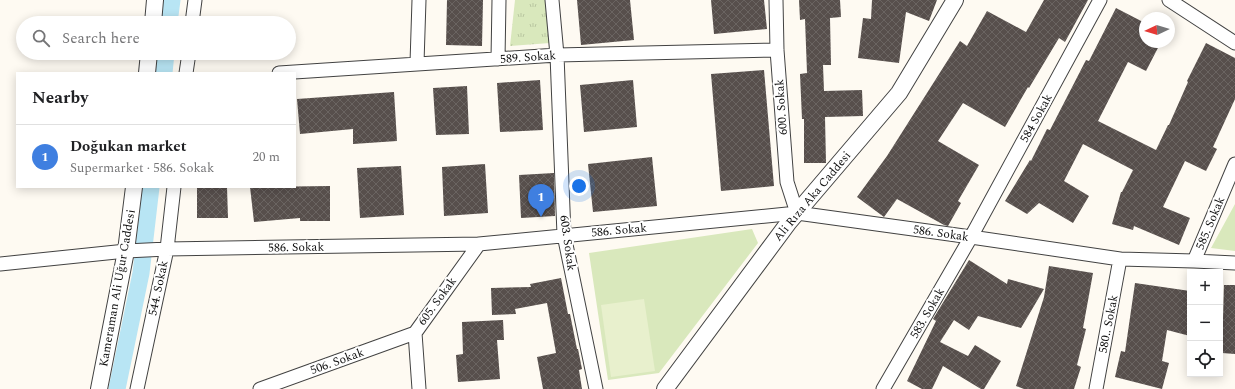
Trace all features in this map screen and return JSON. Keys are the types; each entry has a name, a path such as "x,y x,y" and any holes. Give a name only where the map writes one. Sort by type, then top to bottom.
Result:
{"street":[{"path":"154,16 155,0"},
{"path":"193,16 195,0"},
{"path":"417,64 419,0"},
{"path":"498,59 500,0"},
{"name":"603. Sokak","path":"552,0 557,55 564,235 596,389"},
{"name":"600. Sokak","path":"776,0 777,50 787,182 796,213"},
{"name":"Ali Rıza Aka Caddesi","path":"665,389 796,213 899,93 955,0"},
{"name":"584 Sokak","path":"971,237 1100,0"},
{"path":"1169,0 1235,43"},
{"name":"589. Sokak","path":"294,72 557,55 777,50"},
{"path":"147,72 148,60"},
{"path":"186,72 188,60"},
{"name":"585. Sokak","path":"1194,260 1235,164"},
{"name":"Kameraman Ali Uğur Caddesi","path":"99,389 126,251 134,188"},
{"name":"544. Sokak","path":"137,389 167,249 174,188"},
{"name":"586. Sokak","path":"0,264 126,251 167,249 478,244 796,213 971,237 1120,260 1194,260 1235,263"},
{"name":"583. Sokak","path":"883,389 971,237"},
{"name":"605. Sokak","path":"419,389 415,333 478,244"},
{"name":"580.. Sokak","path":"1096,389 1120,260"},
{"name":"506. Sokak","path":"260,389 415,333"}],"green space":[{"path":"515,0 546,0 550,43 510,46"},
{"path":"1235,204 1235,251 1211,248"},
{"path":"752,229 758,243 659,373 608,380 589,253"},
{"path":"644,299 655,371 611,377 601,305"}],"building":[{"path":"447,0 483,0 482,46 446,45"},
{"path":"577,0 630,0 634,40 581,45"},
{"path":"711,0 764,0 767,29 714,34"},
{"path":"799,0 840,0 841,17 830,18 831,65 823,65 824,91 862,90 863,116 825,117 826,163 804,163 804,119 802,119 800,74 807,73 805,19 800,20"},
{"path":"872,0 937,0 929,21 906,12 899,63 858,58 863,18 871,19"},
{"path":"1044,0 1088,0 1065,42 1059,38 1005,127 963,103 938,141 979,165 958,201 961,203 948,226 897,199 884,217 857,197 887,156 960,41 967,46 987,11 1026,32"},
{"path":"1116,8 1139,20 1139,48 1158,48 1146,71 1128,62 1098,121 1156,150 1206,43 1235,58 1235,99 1213,147 1217,149 1206,171 1185,161 1163,207 1190,218 1179,245 1134,226 1133,230 1112,224 1121,192 1133,170 1083,144 1064,181 1089,196 1073,223 1039,203 1027,214 1005,201 1030,160 1031,161 1047,129 1050,130 1086,60 1089,61"},
{"path":"764,70 774,186 721,191 711,74"},
{"path":"540,80 543,130 500,132 497,83"},
{"path":"633,80 637,127 584,132 580,85"},
{"path":"467,86 469,134 436,135 433,88"},
{"path":"394,92 397,141 353,144 353,129 300,134 297,99"},
{"path":"652,157 657,206 593,212 588,164"},
{"path":"485,164 488,213 444,216 442,167"},
{"path":"401,166 404,215 360,218 357,168"},
{"path":"554,173 555,216 521,218 519,175"},
{"path":"296,186 330,186 330,221 300,221 300,218 254,222 250,188 296,188"},
{"path":"197,188 227,188 228,218 197,218"},
{"path":"969,260 1007,284 1008,279 1044,289 1021,328 978,316 969,330 954,320 940,342 968,356 975,345 1001,361 984,389 981,389 943,366 932,389 922,389 907,381 936,321 933,319"},
{"path":"1049,266 1093,273 1083,328 1086,329 1077,365 1081,367 1074,389 1024,389 1016,386 1044,297"},
{"path":"561,278 568,314 570,314 582,369 579,370 582,389 543,389 537,357 556,353 547,303 515,309 516,314 492,315 491,288 531,287 530,284"},
{"path":"1135,283 1187,291 1187,335 1167,330 1162,361 1169,363 1162,389 1115,377 1121,351 1125,352"},
{"path":"1224,285 1235,285 1235,354 1223,353"},
{"path":"503,320 504,340 497,340 500,379 458,382 456,355 463,354 462,322"}],"waterway":[{"path":"170,16 172,0"},
{"path":"164,72 165,60"},
{"path":"117,389 141,273 151,188"}],"place":[{"name":"Doğukan market","path":"541,217"}]}
